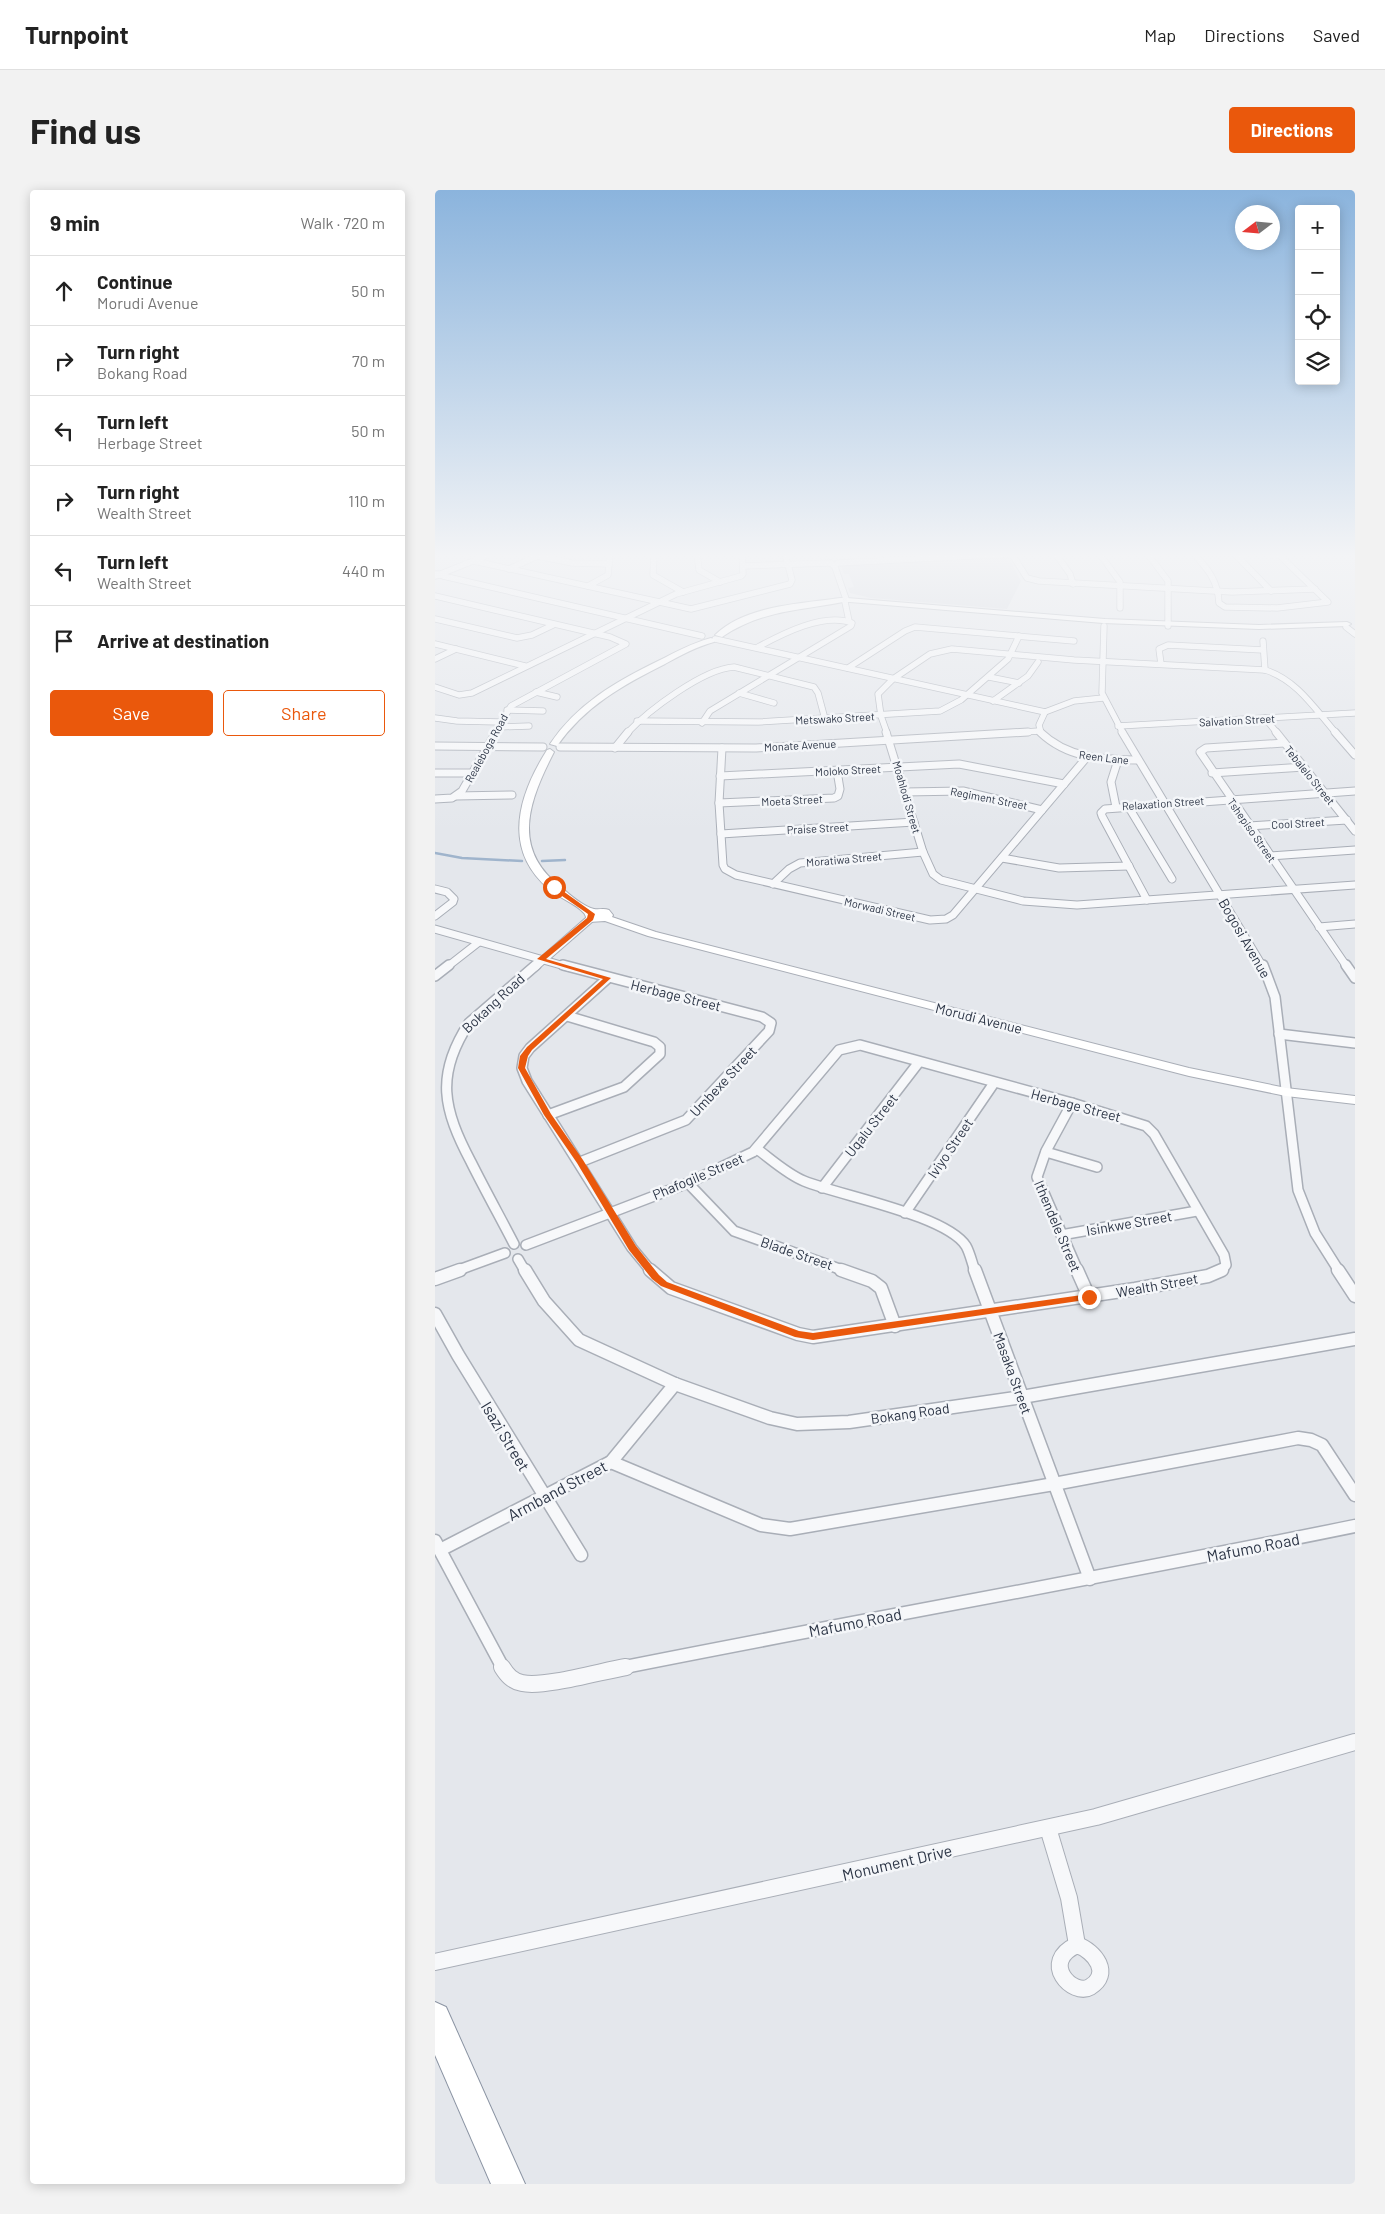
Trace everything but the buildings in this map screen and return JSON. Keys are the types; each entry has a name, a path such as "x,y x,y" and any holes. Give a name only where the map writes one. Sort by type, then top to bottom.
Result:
{"highway":[{"path":"435,2018 508,2184"}],"street":[{"path":"444,646 525,666"},
{"path":"435,687 459,694 472,693 567,646"},
{"name":"Realeboga Road","path":"435,799 456,796 462,791 507,710 514,703 622,646"},
{"name":"Morudi Avenue","path":"693,646 590,702 565,726 552,747 525,810 522,838 527,853 543,877 591,916 605,912 608,914 606,918 652,934 1223,1080 1285,1092 1355,1100"},
{"path":"753,646 1045,712 1074,701 1103,698"},
{"path":"702,722 710,711 818,646"},
{"path":"848,668 882,646"},
{"path":"1012,654 1015,646"},
{"name":"Bogosi Avenue","path":"1104,646 1103,698 1137,760 1268,975 1275,997 1296,1176 1302,1203 1323,1247 1355,1296"},
{"path":"1161,664 1159,649 1166,646"},
{"path":"1188,646 1263,650"},
{"path":"1263,646 1265,670 1287,679 1355,755"},
{"path":"435,659 456,649"},
{"name":"Moahlodi Street","path":"1265,670 1103,661 959,649 940,650 930,654 893,679 878,694 881,716 923,852 929,868 936,878 1023,901 1061,905 1355,885"},
{"name":"Metswako Street","path":"637,721 759,722 940,711 967,695 989,677 1012,654"},
{"path":"993,701 1028,676 1038,662"},
{"path":"615,748 625,732 661,702 721,668 734,667 815,687 819,692 825,719"},
{"path":"989,677 1019,683"},
{"path":"536,692 557,697"},
{"path":"739,694 774,703"},
{"path":"507,710 543,711"},
{"path":"1039,731 1039,725 1045,712"},
{"name":"Salvation Street","path":"1118,726 1355,713"},
{"path":"435,718 529,726"},
{"name":"Tebalelo Street","path":"1265,718 1355,831"},
{"name":"Monate Avenue","path":"435,746 721,748 1039,731"},
{"name":"Reen Lane","path":"1039,731 1045,738 1060,748 1087,757 1137,760"},
{"name":"Tshepiso Street","path":"1284,743 1210,748 1200,750 1200,754 1319,927 1350,965 1355,978"},
{"name":"Morwadi Street","path":"721,748 719,803 723,865 725,869 736,875 930,920 946,919 953,915 1087,757"},
{"path":"1116,806 1111,782 1118,760"},
{"name":"Moloko Street","path":"719,776 965,764 1064,784"},
{"path":"1212,772 1304,767"},
{"name":"Moeta Street","path":"719,803 834,798 840,793 837,771"},
{"path":"435,773 473,773"},
{"name":"Regiment Street","path":"905,792 963,791 1042,810"},
{"name":"Relaxation Street","path":"1147,900 1101,813 1105,809 1116,806 1355,791"},
{"path":"456,796 512,794"},
{"path":"1128,806 1173,879"},
{"name":"Cool Street","path":"1249,826 1347,820"},
{"name":"Praise Street","path":"721,834 914,822"},
{"path":"1270,856 1355,850"},
{"name":"Moratiwa Street","path":"773,884 789,869 800,863 923,852"},
{"path":"1002,858 1059,868 1129,866"},
{"path":"435,889 447,892 454,899 453,902 435,916"},
{"name":"Bokang Road","path":"514,1244 447,1116 441,1098 440,1075 443,1062 462,1030 591,916"},
{"path":"1319,927 1355,924"},
{"name":"Herbage Street","path":"435,929 608,978 762,1017 771,1023"},
{"path":"435,976 479,942"},
{"name":"Wealth Street","path":"608,978 530,1048 522,1063 524,1074 633,1248 655,1277 671,1288 804,1336 823,1336 1089,1297 1213,1274 1221,1271 1226,1265 1223,1255"},
{"path":"548,1115 624,1087 660,1054 660,1046 654,1042 567,1016"},
{"name":"Umbexe Street","path":"580,1162 686,1120 769,1031 771,1023"},
{"path":"1279,1034 1355,1043"},
{"name":"Herbage Street","path":"860,1045 994,1083 1073,1102 1146,1126 1154,1134 1223,1255"},
{"name":"Phafogile Street","path":"526,1245 688,1183 735,1162 757,1149 839,1050 860,1045"},
{"name":"Uqalu Street","path":"822,1188 919,1062"},
{"name":"Iviyo Street","path":"905,1213 994,1083"},
{"name":"Ithendele Street","path":"1073,1102 1046,1152 1037,1177 1089,1297"},
{"name":"Masaka Street","path":"757,1149 801,1180 905,1213 953,1232 961,1238 966,1246 991,1312 1090,1579"},
{"path":"1046,1152 1097,1167"},
{"name":"Blade Street","path":"688,1183 734,1231 872,1281 881,1288 895,1326"},
{"name":"Isinkwe Street","path":"1061,1235 1197,1211"},
{"path":"435,1279 505,1253 509,1246 514,1244 526,1245 528,1249 527,1253 518,1258 507,1257 505,1253"},
{"name":"Bokang Road","path":"518,1258 544,1301 579,1340 675,1384 770,1418 797,1424 849,1422 1022,1397 1355,1339"},
{"name":"Isazi Street","path":"435,1314 544,1497 581,1555"},
{"name":"Armband Street","path":"437,1545 544,1497 611,1462 675,1384"},
{"path":"611,1462 761,1525 790,1530 1054,1484 1298,1438 1311,1440 1322,1445 1355,1494"},
{"name":"Mafumo Road","path":"437,1545 506,1674 512,1680 526,1684 553,1681 842,1624 1090,1579 1355,1526"},
{"name":"Monument Drive","path":"435,1962 1096,1817 1355,1742"},
{"path":"1048,1828 1069,1898 1077,1945"}],"waterway":[{"path":"435,853 462,858 522,861"},
{"path":"542,861 565,860"}],"route":[{"path":"554,887 591,914 589,915 590,919 541,959 608,978 530,1048 524,1056 522,1068 548,1115 580,1162 633,1248 655,1277 664,1284 798,1334 813,1337 1089,1297"}]}
